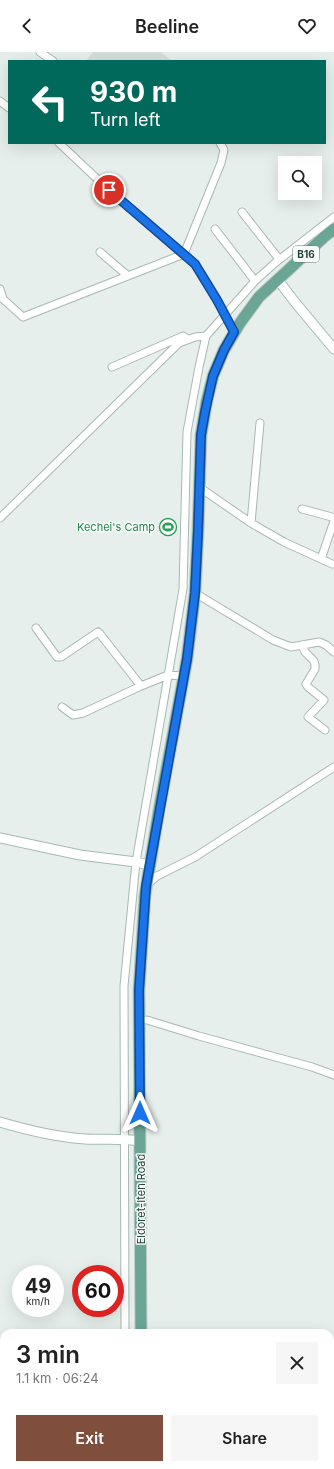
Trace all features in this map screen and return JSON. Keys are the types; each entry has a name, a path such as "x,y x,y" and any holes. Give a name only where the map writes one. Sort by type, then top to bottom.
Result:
{"main road":[{"name":"Eldoret-Iten Road","path":"141,1329 139,990 146,886 184,676 195,593 201,435 207,400 213,376 224,350 234,332 259,297 334,229"}],"street":[{"path":"40,52 52,60"},
{"path":"0,101 8,107"},
{"path":"60,144 109,190 195,264 203,275 234,332"},
{"path":"0,289 3,299 23,317 184,254 221,163 224,150 221,144"},
{"path":"242,212 279,259"},
{"path":"125,1329 124,986 136,862 183,589 187,432 199,367 206,336 255,281 279,259 334,217"},
{"path":"215,229 255,281"},
{"path":"100,252 128,276"},
{"path":"278,280 334,349"},
{"path":"112,367 183,336 188,339"},
{"path":"0,518 179,343 188,339 206,336"},
{"path":"251,523 260,423"},
{"path":"199,487 251,523 284,542 332,564"},
{"path":"302,509 334,518 321,559"},
{"path":"195,593 273,640 291,647 318,642 326,645 334,652"},
{"path":"36,628 57,657 61,656 98,632 141,686"},
{"path":"302,645 305,652 314,661 315,665 315,669 306,684 308,688 324,700 308,717 325,730"},
{"path":"62,707 73,715 84,713 168,675 184,676"},
{"path":"146,886 158,876 195,857 334,767"},
{"path":"0,838 80,855 149,865"},
{"path":"147,1020 312,1067 334,1075"},
{"path":"0,1122 47,1133 84,1139 125,1138 140,1140"}],"shaded area":[{"path":"93,52 161,52 171,60 87,60"}],"place":[{"name":"Kechei's Camp","path":"168,527"}],"route":[{"path":"109,190 195,264 203,275 234,332 224,350 213,376 201,435 195,593 187,659 146,886 139,990 140,1113"}]}
